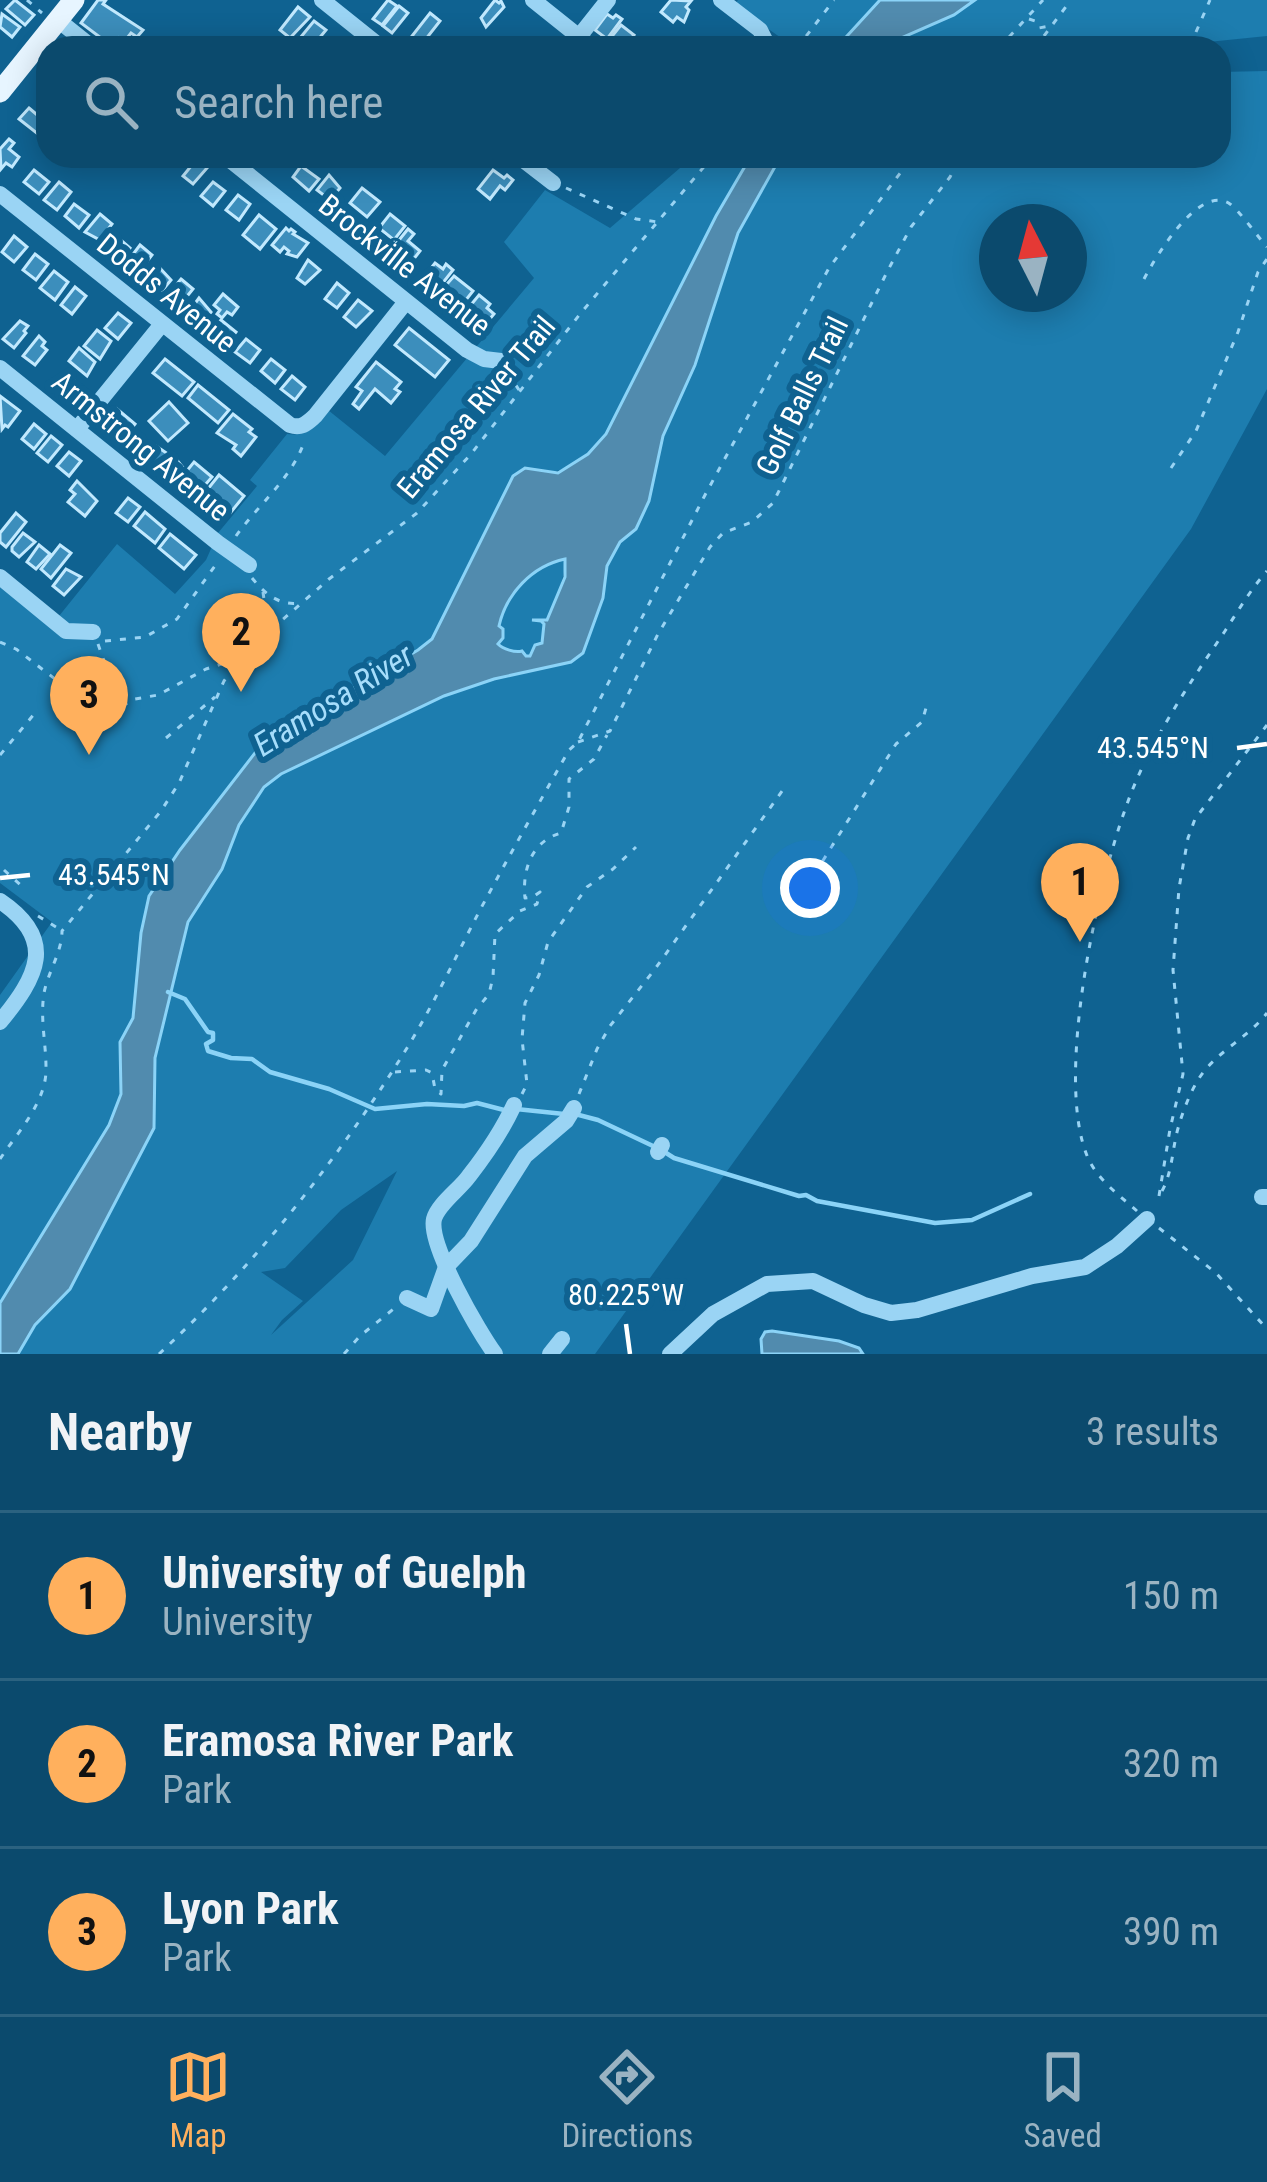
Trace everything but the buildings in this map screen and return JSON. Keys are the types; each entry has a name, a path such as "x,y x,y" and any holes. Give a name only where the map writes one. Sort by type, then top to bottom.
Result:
{"main road":[{"path":"38,36 51,17 74,0"},
{"path":"0,92 36,39"}],"street":[{"path":"322,0 367,36"},
{"path":"533,0 572,36"},
{"path":"586,36 608,0"},
{"path":"721,0 763,36"},
{"path":"51,17 76,36"},
{"name":"Brockville Avenue","path":"240,168 467,350 501,361"},
{"path":"534,168 553,183"},
{"name":"Dodds Avenue","path":"0,194 290,425 303,426"},
{"path":"303,426 405,303"},
{"path":"77,429 162,323"},
{"name":"Armstrong Avenue","path":"0,368 250,565"},
{"path":"4,587 66,631 93,632"},
{"path":"0,901 30,913 38,948 32,977 0,1022"},
{"path":"495,1354 462,1304 446,1267 434,1216 496,1141 512,1109"},
{"path":"406,1298 430,1309 446,1267 471,1240 525,1156 572,1112"},
{"path":"670,1354 712,1314 766,1284 813,1281 891,1313 917,1310 1032,1276 1085,1267 1147,1219"},
{"path":"550,1354 562,1339"}],"path":[{"path":"27,0 51,17"},
{"path":"806,36 834,0"},
{"path":"1010,36 1043,0"},
{"path":"1045,36 1071,0"},
{"path":"1196,32 1210,0"},
{"path":"1026,19 1039,28 1052,27"},
{"name":"Eramosa River Trail","path":"0,1159 41,1095 46,1074 43,998 62,931 161,811 179,783 217,696 242,657 302,602 417,513 471,454 703,168"},
{"path":"159,1354 242,1272 286,1219 392,1071 569,750 578,742 829,268 904,168"},
{"name":"Golf Balls Trail","path":"392,1071 426,1070 441,1094 442,1070 489,994 495,934 540,898 540,892 525,898 523,889 533,850 544,839 561,833 569,807 569,779 599,752 658,634 711,546 723,532 752,523 776,499 911,227 955,168"},
{"path":"553,183 636,218 658,222"},
{"path":"1144,279 1182,223 1208,203 1232,204 1267,247"},
{"path":"1171,467 1196,431 1258,272 1267,260"},
{"path":"501,361 520,391"},
{"path":"121,707 97,641 154,635 177,619 300,453 303,426"},
{"path":"250,565 249,574 262,590 288,605 302,602"},
{"path":"1267,572 1197,672 1126,806 1091,940 1078,1022 1076,1079 1082,1136 1098,1175 1216,1273 1267,1329"},
{"path":"262,590 268,632"},
{"path":"0,642 55,679 96,690 121,707"},
{"path":"121,707 242,657"},
{"path":"166,738 217,696"},
{"path":"814,904 817,869 896,744 919,727 926,708"},
{"path":"0,755 34,713"},
{"path":"1159,1196 1183,1074 1173,970 1188,838 1196,819 1267,725"},
{"path":"578,742 608,733"},
{"path":"572,1112 610,1026 785,787"},
{"path":"512,1109 527,1084 522,1039 525,1004 548,942 587,886 636,847"},
{"path":"4,870 24,888"},
{"path":"30,913 62,931"},
{"path":"30,913 43,918"},
{"path":"1147,1219 1168,1180 1179,1126 1198,1080 1267,1013"},
{"path":"344,1354 406,1298"}],"shaded area":[{"path":"738,0 883,0 846,36 778,36 734,5"},
{"path":"975,0 1267,0 1267,36 1231,40 1231,36 906,36"},
{"path":"1267,71 1267,389 1191,529 595,1354 18,1354 35,1325 70,1289 154,1128 155,1058 188,922 222,869 239,825 264,787 281,774 444,696 571,662 603,598 607,566 620,542 636,529 649,501 663,436 695,365 738,233 774,168 1231,168 1231,72","holes":["397,1171 353,1260 271,1335 303,1301 261,1272 285,1268 341,1210"]},
{"path":"680,168 744,168 606,434 565,468 513,476 432,639 265,740 149,895 133,1018 120,1042 121,1094 109,1124 0,1303 0,995 52,922 0,883 0,586 51,626 117,544 175,594 206,560 218,533 257,486 250,480 287,434 311,429 328,410 385,456 534,278 504,242 545,190 610,228"},
{"path":"565,559 547,621 541,621 542,643 535,645 531,656 501,647 498,627 514,593 541,568"}],"water":[{"path":"880,0 975,0 954,15 906,36 847,36"},
{"name":"Eramosa River","path":"744,168 774,168 738,233 695,365 663,436 649,501 636,529 620,542 607,566 603,598 583,653 571,662 444,696 281,774 264,787 239,825 222,869 188,922 155,1058 154,1128 70,1289 35,1325 18,1354 0,1354 0,1303 109,1125 121,1094 120,1042 133,1018 149,896 265,740 432,639 513,476 525,468 558,473 588,454 606,434","holes":["565,559 565,577 547,620 532,620 544,624 542,643 535,645 530,656 498,644 503,638 502,614 522,583"]},
{"path":"772,1331 839,1341 863,1354 762,1354 761,1339"}],"waterway":[{"path":"168,992 185,999 213,1033 213,1040 206,1044 208,1051 252,1059 270,1072 375,1109 477,1103 504,1110"},
{"path":"516,1109 564,1114"},
{"path":"575,1114 653,1146"},
{"path":"663,1151 817,1201 935,1223 972,1220 1030,1194"}],"place":[{"name":"Eramosa River Park","path":"241,692"},
{"name":"Lyon Park","path":"89,755"},
{"name":"University of Guelph","path":"1080,942"}]}
